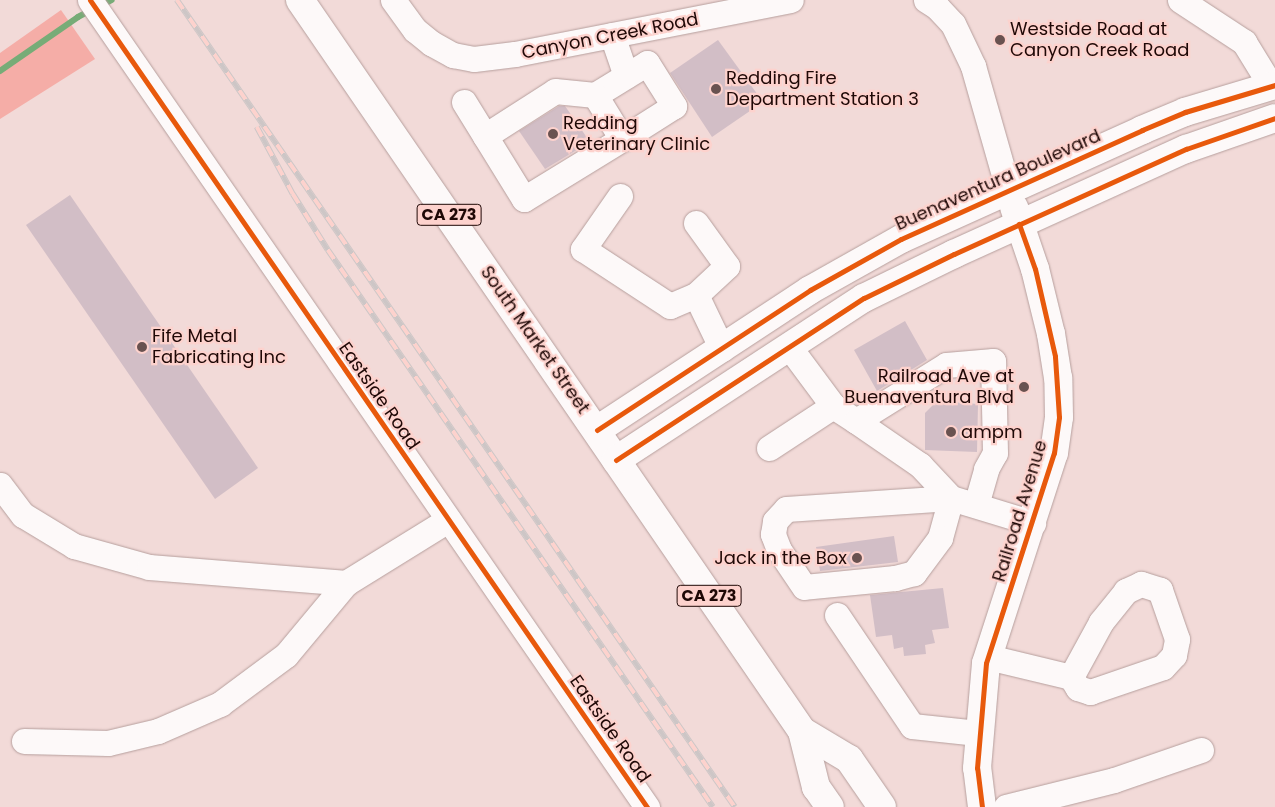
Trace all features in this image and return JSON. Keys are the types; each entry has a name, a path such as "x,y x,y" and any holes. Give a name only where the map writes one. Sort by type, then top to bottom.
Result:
{"main road":[{"name":"South Market Street","path":"300,0 802,731 816,788 830,807"},
{"name":"Buenaventura Boulevard","path":"597,430 849,267 901,239 1185,112 1273,86"},
{"path":"616,460 864,298 1019,224 1186,148 1275,118"},
{"path":"1009,192 1019,224"},
{"name":"Railroad Avenue","path":"982,807 977,768 978,733 988,657 1054,453 1059,396 1052,341 1035,269 1019,224"},
{"name":"South Market Street","path":"802,731 849,759 882,807"}],"street":[{"name":"Eastside Road","path":"90,0 647,807"},
{"name":"Canyon Creek Road","path":"393,0 416,30 431,43 453,55 465,58 484,58 791,0"},
{"path":"926,0 937,7 953,24 973,66 1009,192"},
{"path":"1180,0 1244,42 1273,86"},
{"path":"612,35 626,76"},
{"path":"464,102 485,136 524,198 674,106 647,63 595,96 556,91 485,136"},
{"path":"595,96 622,138"},
{"path":"620,196 583,248 670,306 696,295 727,266 696,223"},
{"path":"696,295 722,349"},
{"path":"790,348 832,406 920,466 951,498"},
{"path":"856,421 946,365 993,361 995,453 986,470 976,506"},
{"path":"769,448 832,406"},
{"path":"0,485 23,515 74,546 149,567 346,583"},
{"path":"951,498 940,538 914,573 895,578 804,587 778,550 773,534 775,521 786,509 951,498 1032,523"},
{"path":"24,741 108,743 158,731 220,704 286,654 346,583 448,520"},
{"path":"988,657 1071,677 1078,688 1090,692 1163,667 1174,655 1177,639 1160,590 1141,584 1126,591 1101,622 1071,677"},
{"path":"837,615 912,726 978,733"},
{"path":"1006,807 1114,780 1202,750"}],"shaded area":[{"path":"61,10 95,59 0,119 0,53"}],"building":[{"name":"Redding Fire Department Station 3","path":"718,40 763,102 712,137 670,73"},
{"name":"Redding Veterinary Clinic","path":"559,106 565,106 590,142 545,169 519,131"},
{"name":"Fife Metal Fabricating Inc","path":"70,195 258,468 215,499 26,225"},
{"path":"905,321 927,360 877,391 854,350"},
{"name":"ampm","path":"937,401 978,404 977,452 925,450 925,413"},
{"name":"Jack in the Box","path":"894,536 898,562 820,571 816,547"},
{"path":"943,588 949,628 932,630 935,643 925,645 926,654 904,656 903,647 894,649 892,635 876,637 870,595"}],"waterway":[{"path":"100,6 112,0"},
{"path":"0,71 91,10"}],"railway":[{"path":"177,0 735,807"},
{"path":"257,127 293,194 328,250 713,807"}],"cycle path":[{"path":"90,0 647,807"},
{"path":"597,430 810,290 901,239 1185,112 1275,85"},
{"path":"616,460 864,298 954,254 1186,149 1275,118"},
{"path":"982,807 977,768 986,663 1054,453 1059,417 1055,356 1035,269 1019,224"}],"place":[{"name":"Westside Road at Canyon Creek Road","path":"1000,40"},
{"name":"Redding Fire Department Station 3","path":"716,89"},
{"name":"Redding Veterinary Clinic","path":"553,134"},
{"name":"Fife Metal Fabricating Inc","path":"142,347"},
{"name":"Railroad Ave at Buenaventura Blvd","path":"1024,387"},
{"name":"ampm","path":"951,432"},
{"name":"Jack in the Box","path":"857,558"}]}
